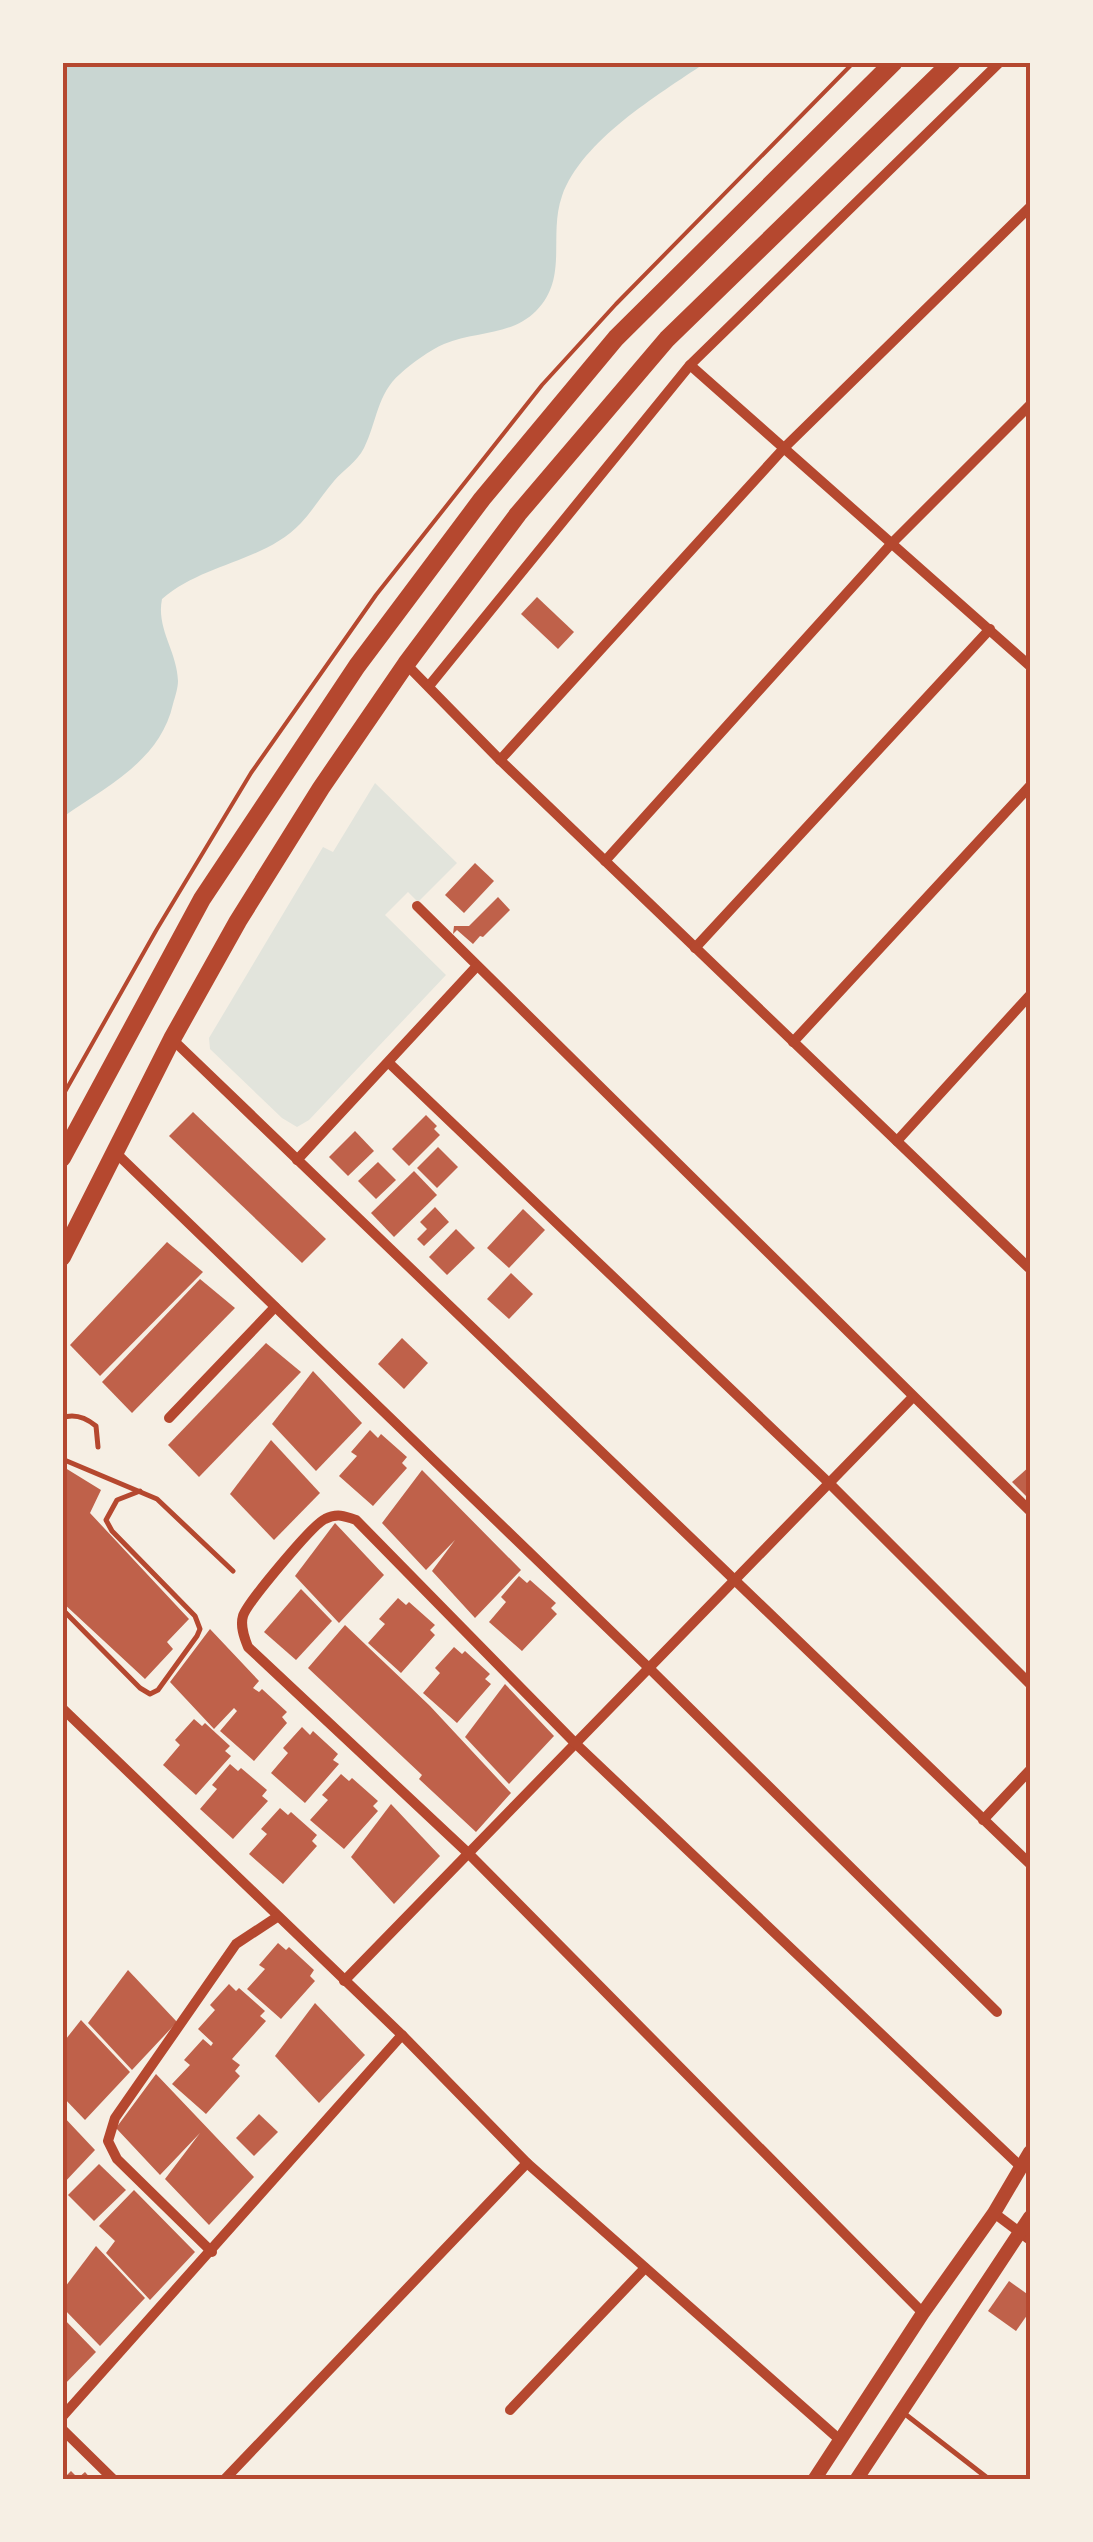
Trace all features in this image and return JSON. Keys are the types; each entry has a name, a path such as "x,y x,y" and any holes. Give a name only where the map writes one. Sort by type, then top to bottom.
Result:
{"highway":[{"path":"62,1158 202,899 357,666 482,499 616,338 894,62"},
{"path":"62,1258 172,1039 238,921 321,788 406,664 518,514 668,339 952,62"}],"main road":[{"path":"814,2480 923,2312 994,2213 1030,2152"},
{"path":"856,2480 1025,2236 1030,2216"}],"street":[{"path":"429,686 690,365 1000,62"},
{"path":"500,760 785,447 1030,207"},
{"path":"690,365 1030,666"},
{"path":"606,861 892,544 1030,405"},
{"path":"695,948 990,629"},
{"path":"406,664 500,760 1030,1269"},
{"path":"793,1042 1030,786"},
{"path":"416,906 1030,1511"},
{"path":"297,1160 476,968"},
{"path":"897,1142 1030,995"},
{"path":"172,1039 1030,1864"},
{"path":"390,1063 829,1482 1030,1684"},
{"path":"116,1152 649,1668 997,2012"},
{"path":"169,1418 276,1307"},
{"path":"344,1980 912,1398"},
{"path":"923,2312 468,1853 248,1647 243,1614 325,1518 341,1514 356,1520 576,1743 1021,2167"},
{"path":"62,1708 527,2162 840,2440"},
{"path":"983,1820 1030,1770"},
{"path":"212,2252 116,2159 108,2140 115,2118 236,1944 276,1916"},
{"path":"62,2417 402,2036"},
{"path":"224,2480 527,2162"},
{"path":"994,2213 1025,2236"},
{"path":"510,2410 645,2268"},
{"path":"62,2429 114,2480"}],"lane":[{"path":"62,1418 88,1419 96,1426 98,1447"},
{"path":"62,1459 157,1500 233,1571"},
{"path":"62,1609 150,1694 158,1690 196,1636 200,1629 196,1616 112,1531 106,1520 118,1500 140,1491"},
{"path":"901,2412 990,2480"}],"shaded area":[{"path":"63,62 705,63 623,120 586,156 572,176 558,211 552,285 536,311 516,325 444,344 410,366 387,390 361,453 301,523 270,546 196,577 162,599 162,620 178,681 166,724 157,741 130,770 63,817"},
{"path":"375,783 457,863 418,902 408,892 385,915 446,975 309,1120 297,1127 282,1118 210,1049 209,1038 323,847 333,852"}],"building":[{"path":"537,597 574,632 558,649 521,614"},
{"path":"475,863 494,881 464,913 445,895"},
{"path":"498,897 510,910 483,937 473,944 457,930 453,934 454,926 469,926"},
{"path":"193,1112 326,1239 302,1263 169,1136"},
{"path":"426,1115 440,1135 409,1166 392,1149"},
{"path":"355,1131 374,1151 348,1176 329,1157"},
{"path":"438,1147 458,1167 437,1188 417,1168"},
{"path":"378,1162 396,1180 376,1199 358,1181"},
{"path":"414,1171 437,1195 394,1237 371,1213"},
{"path":"435,1207 449,1222 424,1246 417,1239 427,1229 420,1222"},
{"path":"523,1209 545,1230 509,1268 487,1248"},
{"path":"456,1229 475,1248 447,1275 429,1257"},
{"path":"167,1242 203,1272 100,1376 70,1345"},
{"path":"511,1273 533,1294 509,1319 487,1299"},
{"path":"200,1279 235,1308 132,1413 102,1382"},
{"path":"402,1338 428,1363 404,1389 378,1364"},
{"path":"266,1343 301,1372 199,1477 168,1445"},
{"path":"313,1371 362,1423 316,1471 272,1424"},
{"path":"370,1430 378,1438 381,1434 407,1457 402,1463 407,1468 373,1506 339,1476 357,1456 351,1452"},
{"path":"271,1440 320,1493 274,1540 230,1494"},
{"path":"62,1466 101,1490 90,1513 189,1619 167,1642 173,1649 145,1679 62,1602"},
{"path":"1030,1466 1030,1500 1012,1482"},
{"path":"422,1470 521,1570 475,1618 432,1571 455,1540 426,1570 382,1523"},
{"path":"335,1523 384,1575 339,1623 295,1576"},
{"path":"519,1576 527,1583 530,1580 556,1603 551,1608 557,1614 522,1651 489,1622 506,1602 501,1597"},
{"path":"301,1589 332,1621 296,1660 264,1632"},
{"path":"398,1598 406,1605 409,1602 435,1625 430,1630 435,1635 401,1673 368,1643 385,1624 379,1619"},
{"path":"345,1625 430,1706 511,1793 476,1832 419,1779 422,1775 308,1668"},
{"path":"210,1629 259,1681 253,1688 259,1692 262,1689 287,1712 282,1717 287,1723 254,1761 220,1731 237,1711 234,1708 214,1729 170,1682"},
{"path":"454,1647 462,1654 465,1651 490,1674 485,1679 491,1684 457,1723 423,1693 440,1673 435,1668"},
{"path":"505,1684 554,1736 509,1784 465,1737"},
{"path":"194,1719 202,1726 205,1723 230,1746 225,1751 231,1756 196,1795 163,1765 180,1745 175,1740"},
{"path":"302,1727 310,1735 313,1731 338,1754 333,1760 339,1764 305,1803 271,1773 288,1753 283,1748"},
{"path":"230,1764 238,1771 241,1768 267,1790 262,1796 268,1801 233,1839 200,1809 217,1789 212,1785"},
{"path":"341,1774 349,1781 352,1778 378,1801 373,1806 378,1811 344,1849 310,1820 328,1800 322,1795"},
{"path":"391,1804 440,1856 394,1904 351,1857"},
{"path":"280,1808 288,1815 291,1812 317,1835 312,1841 317,1846 283,1884 249,1854 267,1834 261,1829"},
{"path":"278,1943 286,1950 289,1947 314,1970 310,1976 315,1981 281,2019 247,1989 265,1969 259,1965"},
{"path":"128,1970 177,2022 132,2070 88,2023"},
{"path":"229,1984 265,2011 260,2016 266,2021 232,2059 240,2065 235,2071 240,2076 206,2114 172,2084 190,2065 184,2060 203,2039 211,2046 213,2043 198,2029 215,2010 210,2005"},
{"path":"315,2003 365,2055 319,2103 275,2056"},
{"path":"81,2020 130,2072 85,2120 62,2096 62,2044"},
{"path":"156,2074 254,2177 209,2225 165,2179 200,2133 160,2175 116,2128"},
{"path":"259,2114 278,2132 254,2156 236,2138"},
{"path":"62,2115 95,2150 62,2185"},
{"path":"99,2164 126,2190 94,2221 68,2195"},
{"path":"134,2190 195,2252 150,2300 106,2253 115,2241 99,2226"},
{"path":"96,2246 145,2298 100,2346 62,2307 62,2291"},
{"path":"1009,2281 1030,2296 1030,2311 1016,2331 988,2311"},
{"path":"62,2317 96,2352 62,2387"},
{"path":"71,2471 78,2478 85,2472 92,2480 62,2480"}]}
